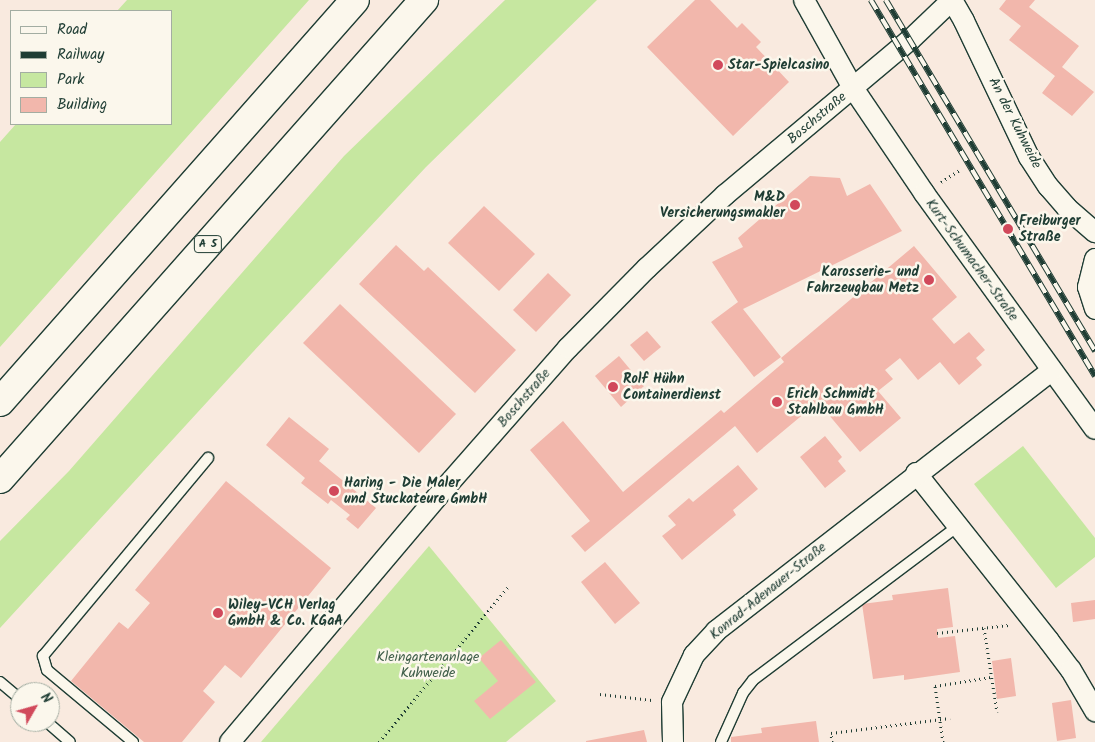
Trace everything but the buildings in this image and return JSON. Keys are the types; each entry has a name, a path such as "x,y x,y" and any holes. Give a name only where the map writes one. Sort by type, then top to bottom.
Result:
{"highway":[{"path":"0,402 355,0"},
{"name":"A 5","path":"0,479 422,3"}],"street":[{"name":"Kurt-Schumacher-Straße","path":"804,0 853,88 924,194 1095,429"},
{"path":"853,88 952,0"},
{"name":"An der Kuhweide","path":"952,0 964,20 1030,157 1048,186 1066,208 1095,232"},
{"name":"Boschstraße","path":"230,742 437,497 568,348 647,268 725,195 853,88"},
{"path":"1095,259 1088,287 1095,309"},
{"name":"Konrad-Adenauer-Straße","path":"673,742 672,702 694,655 716,632 916,473 1052,370"},
{"path":"916,473 1071,670 1095,712"}],"lane":[{"path":"133,742 47,670 43,656 208,458"},
{"path":"721,742 743,693 753,680 958,526"},
{"path":"0,682 10,690"},
{"path":"58,732 70,742"}],"path":[{"path":"379,742 510,585"},
{"path":"937,633 1035,622"},
{"path":"984,628 997,712"},
{"path":"943,742 936,686 991,677"},
{"path":"600,694 672,702"},
{"path":"832,742 831,732 950,718"}],"green space":[{"path":"127,0 309,0 0,347 0,142 15,125 172,125 172,10 118,10"},
{"path":"505,0 597,0 426,167 252,353 0,628 0,541 69,471 344,156"},
{"path":"1023,446 1095,538 1095,557 1056,588 974,484"},
{"name":"Kleingartenanlage Kuhweide","path":"429,546 556,701 506,742 261,742"}],"railway":[{"path":"871,0 1095,376"},
{"path":"886,0 1095,351"}],"place":[{"name":"Star-Spielcasino","path":"718,65"},
{"name":"M&D Versicherungsmakler","path":"795,205"},
{"name":"Freiburger Straße","path":"1008,229"},
{"name":"Karosserie- und Fahrzeugbau Metz","path":"929,280"},
{"name":"Rolf Hühn Containerdienst","path":"613,387"},
{"name":"Erich Schmidt Stahlbau GmbH","path":"777,402"},
{"name":"Haring - Die Maler und Stuckateure GmbH","path":"334,491"},
{"name":"Wiley-VCH Verlag GmbH & Co. KGaA","path":"218,613"}]}
